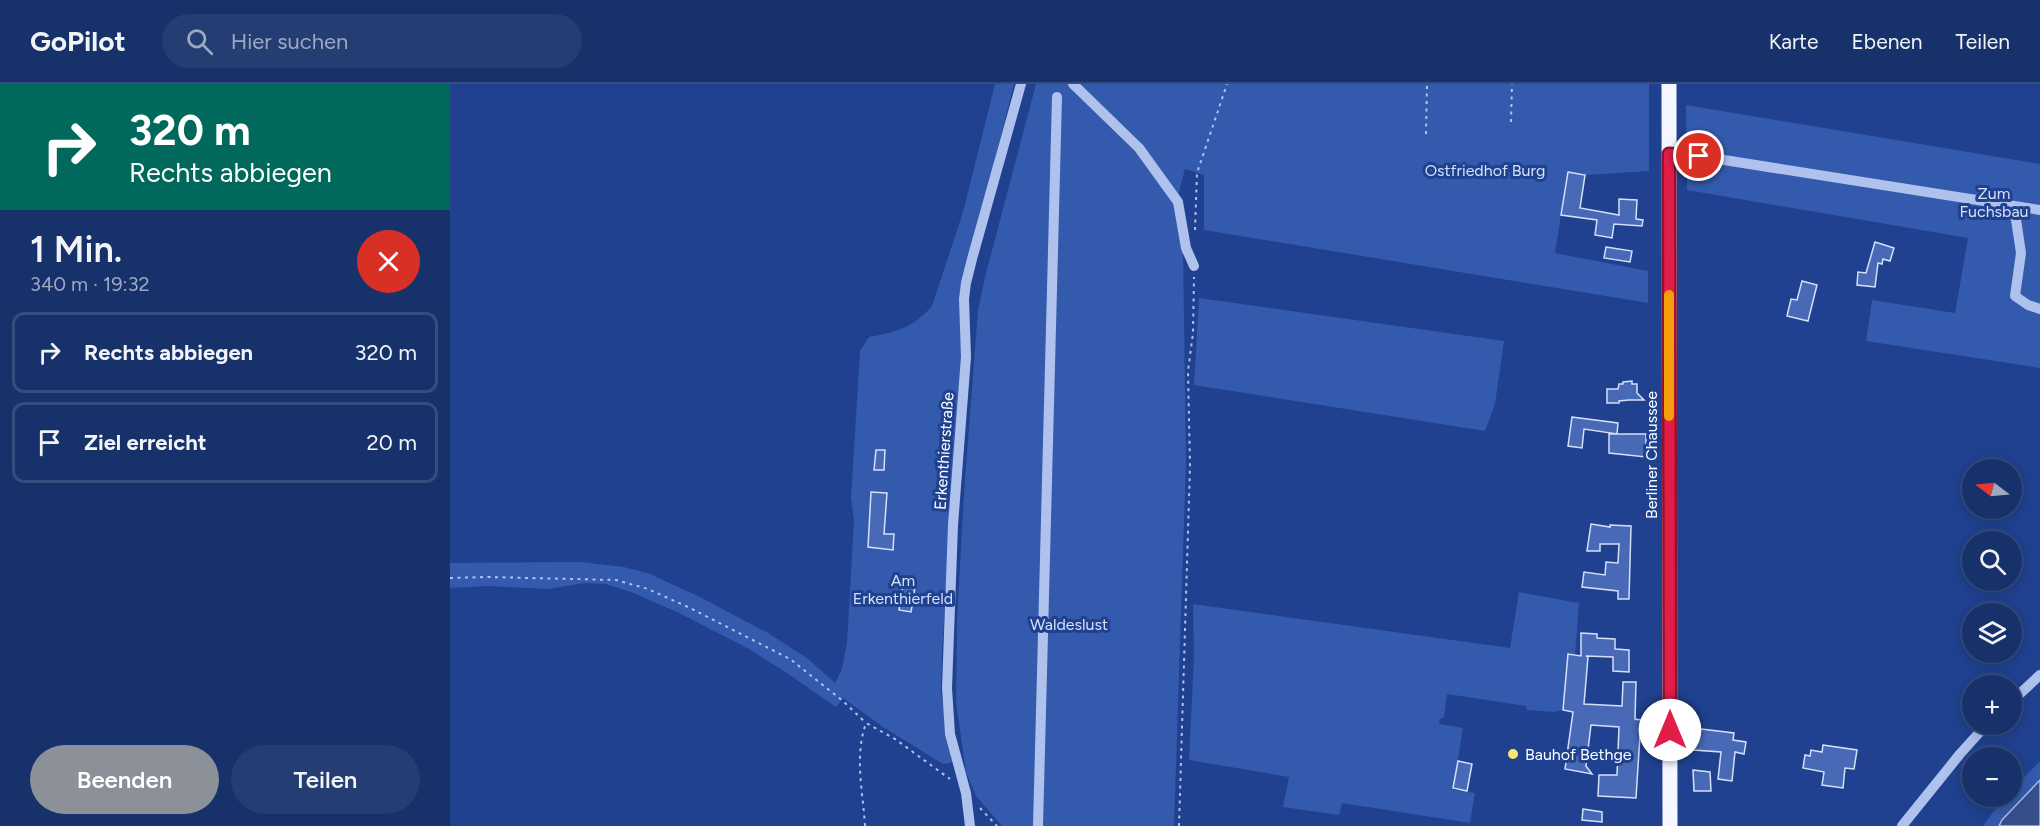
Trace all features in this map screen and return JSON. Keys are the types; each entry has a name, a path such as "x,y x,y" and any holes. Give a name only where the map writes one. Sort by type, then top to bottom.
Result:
{"main road":[{"name":"Berliner Chaussee","path":"1669,84 1670,826"}],"street":[{"name":"Erkenthierstraße","path":"970,826 966,793 950,734 946,688 953,525 966,357 964,299 970,267 1021,84"},
{"path":"1073,84 1138,148 1178,202 1186,248 1194,266"},
{"path":"1038,826 1057,96"},
{"path":"1669,154 1699,156 2040,210"},
{"path":"2014,206 2021,253 2015,296 2040,309"},
{"path":"2022,692 2040,675"},
{"path":"1902,826 1978,735"}],"path":[{"path":"1195,231 1197,173 1227,84"},
{"path":"1426,134 1427,84"},
{"path":"1510,122 1512,84"},
{"path":"1179,826 1190,476 1188,371 1193,333 1194,266"},
{"path":"450,578 616,580 648,589 711,618 790,659 866,723 895,739 950,779"},
{"path":"865,826 859,761 866,723"},
{"path":"966,793 997,826"}],"green space":[{"name":"Am Erkenthierfeld","path":"995,84 1014,84 962,291 960,335 962,354 941,692 951,763 943,764 883,727 843,698 836,707 747,648 677,612 631,592 606,584 585,583 548,589 489,586 450,588 450,563 581,562 624,567 650,574 768,633 807,658 835,683 842,669 847,643 854,520 851,498 860,351 869,337 904,328 932,306 963,212"},
{"name":"Waldeslust","path":"1036,84 1649,84 1649,171 1586,175 1578,218 1561,215 1555,253 1648,271 1648,303 1204,230 1204,175 1185,169 1176,204 1183,247 1186,462 1174,826 1002,826 976,796 966,772 956,702 957,620 978,310"},
{"name":"Zum Fuchsbau","path":"1686,105 2040,164 2040,368 1866,341 1872,300 1955,313 1968,238 1687,190"},
{"path":"1199,298 1504,341 1495,404 1485,431 1194,385"},
{"path":"1519,592 1579,603 1575,655 1568,655 1563,710 1554,712 1527,710 1526,706 1447,694 1444,717 1440,719 1439,724 1463,728 1453,790 1475,793 1470,823 1342,803 1339,815 1283,807 1289,777 1189,760 1194,657 1193,604 1510,648"},
{"path":"2040,761 2040,780 2022,800 2022,780"},
{"path":"1997,807 2016,807 1999,826 1983,826"}],"shaded area":[{"path":"2040,780 2040,826 1999,826 2014,807 2022,807 2022,799"}],"building":[{"path":"1568,172 1585,175 1580,208 1619,215 1619,199 1637,200 1636,219 1643,220 1642,226 1614,224 1612,238 1595,235 1597,220 1561,215"},
{"path":"1875,242 1894,248 1890,261 1883,259 1882,264 1878,263 1875,287 1857,285 1858,272 1866,273"},
{"path":"1606,247 1632,251 1630,262 1604,258"},
{"path":"1802,281 1817,285 1808,321 1787,316 1791,299 1797,300"},
{"path":"1632,381 1632,384 1637,384 1637,393 1644,400 1607,403 1607,389 1618,389 1619,384"},
{"path":"1572,417 1618,423 1617,434 1584,429 1582,448 1568,446"},
{"path":"1609,434 1646,434 1646,457 1609,453"},
{"path":"876,450 885,450 884,470 874,470"},
{"path":"871,492 887,493 884,534 894,534 893,550 868,547"},
{"path":"1591,524 1610,527 1610,525 1631,526 1629,599 1618,599 1618,591 1582,587 1584,572 1605,575 1606,562 1618,563 1619,544 1600,544 1600,551 1587,551"},
{"path":"903,585 915,587 911,612 899,610"},
{"path":"1581,633 1597,634 1597,638 1615,639 1615,649 1629,650 1629,672 1613,671 1613,657 1586,656 1588,657 1584,704 1622,706 1623,682 1636,682 1635,719 1641,720 1636,798 1598,796 1599,775 1617,775 1619,727 1591,725 1586,766 1592,774 1565,769 1573,712 1563,710 1568,654 1581,656"},
{"path":"1693,728 1734,733 1733,740 1746,742 1744,754 1735,752 1732,781 1718,779 1721,752 1693,750"},
{"path":"1823,745 1857,750 1854,769 1845,768 1843,788 1822,785 1824,772 1803,768 1805,755 1810,756 1811,750 1822,752"},
{"path":"1458,761 1472,764 1467,791 1453,788"},
{"path":"1693,770 1710,772 1711,791 1694,791"},
{"path":"1583,809 1602,812 1602,822 1582,820"}],"slow traffic":[{"path":"1669,295 1669,416"}],"place":[{"name":"Bauhof Bethge","path":"1513,754"}],"route":[{"path":"1670,730 1669,154 1699,156"}],"park label":[{"name":"Ostfriedhof Burg","path":"1485,170"}]}
